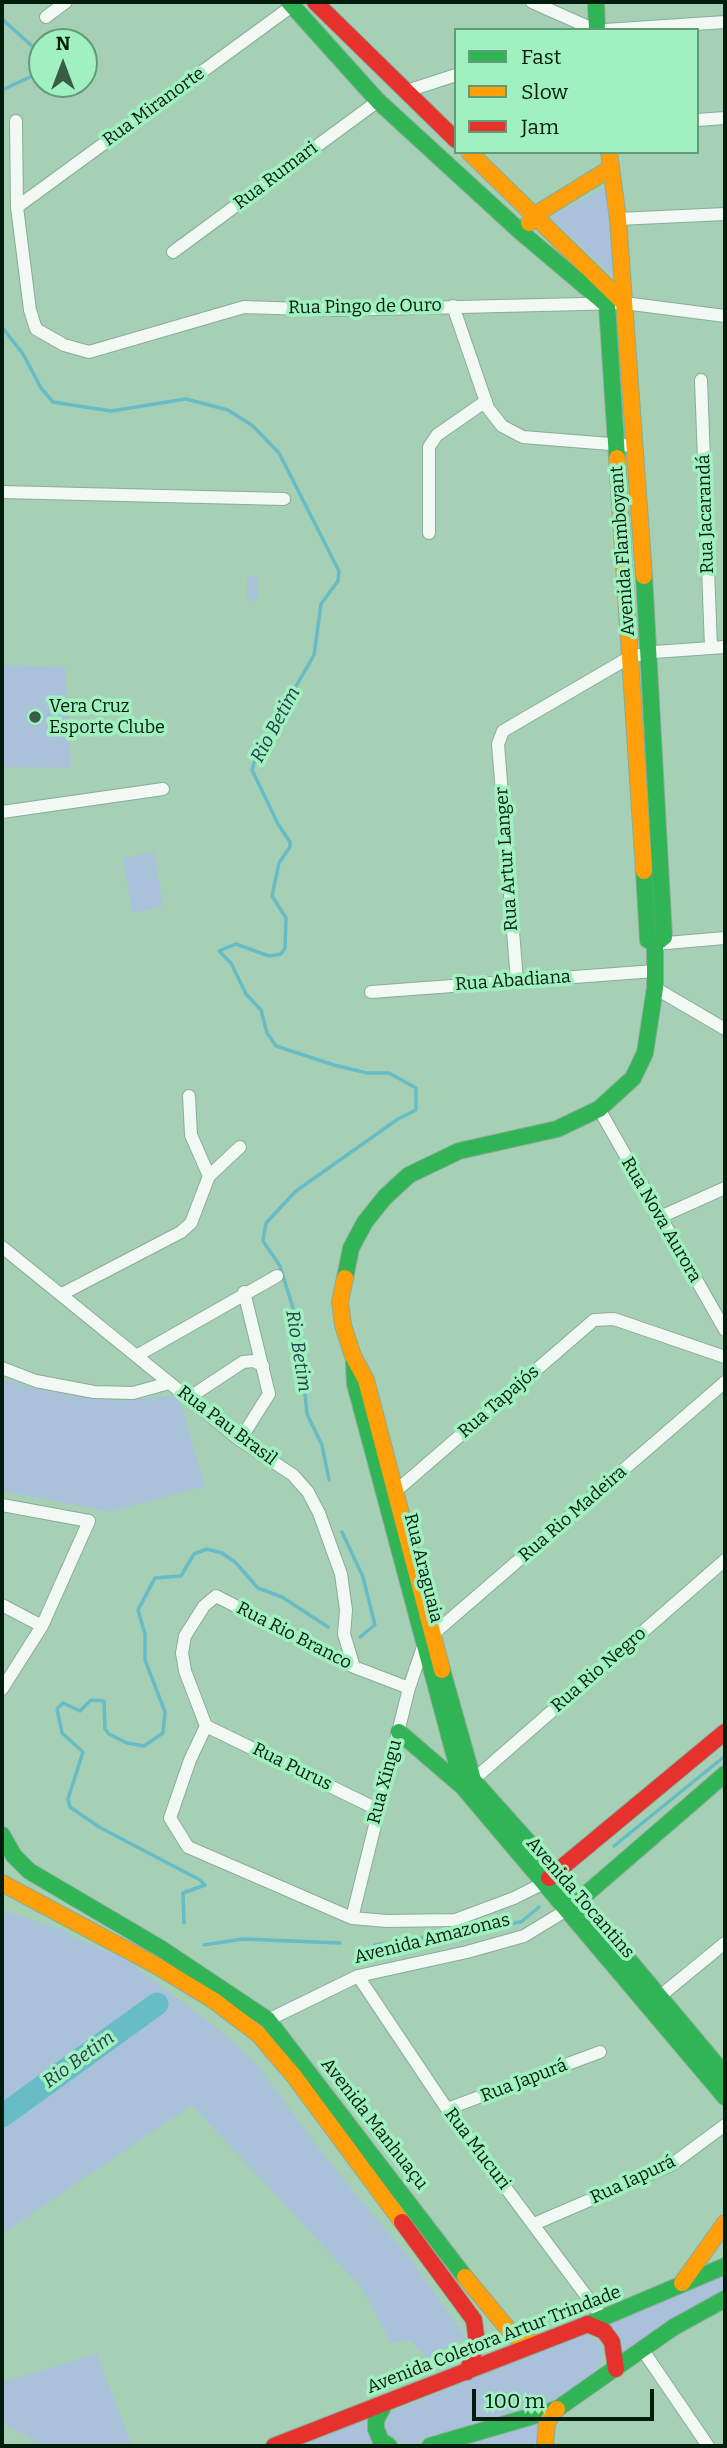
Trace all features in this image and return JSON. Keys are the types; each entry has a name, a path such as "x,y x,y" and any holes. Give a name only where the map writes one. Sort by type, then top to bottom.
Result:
{"street":[{"path":"46,17 66,2"},
{"path":"315,2 454,137"},
{"path":"532,2 591,28"},
{"path":"596,2 596,28"},
{"path":"291,4 378,100 522,233 607,305"},
{"name":"Rua Miranorte","path":"17,208 291,4"},
{"path":"635,28 725,22"},
{"path":"407,91 454,76"},
{"name":"Rua Rumari","path":"173,252 378,100"},
{"path":"699,120 725,118"},
{"path":"16,121 17,208"},
{"path":"471,154 624,303"},
{"path":"522,233 533,216 610,160"},
{"name":"Avenida Flamboyant","path":"365,1222 385,1197 408,1175 434,1161 459,1151 557,1129 599,1109 633,1078 645,1053 655,979 655,944 663,937 650,653 618,219 610,160"},
{"name":"Rua Pingo de Ouro","path":"17,208 30,310 36,329 64,345 89,352 244,307 336,310 624,303 725,316"},
{"path":"618,219 725,214"},
{"name":"Avenida Flamboyant","path":"607,305 648,940 655,944"},
{"path":"453,306 486,401 502,426 523,437 552,437 635,446"},
{"name":"Rua Jacarandá","path":"701,380 711,648"},
{"path":"429,533 429,447 437,435 486,401"},
{"path":"2,492 284,499"},
{"path":"630,657 725,647"},
{"name":"Rua Artur Langer","path":"517,981 500,737 508,726 630,657"},
{"path":"2,812 163,789"},
{"path":"655,944 725,938"},
{"path":"655,979 725,1030"},
{"name":"Rua Abadiana","path":"371,992 517,981 655,979"},
{"path":"189,1096 191,1135 209,1175"},
{"name":"Rua Nova Aurora","path":"599,1109 658,1218 725,1330"},
{"path":"62,1294 181,1232 191,1223 209,1175 240,1147"},
{"path":"658,1218 725,1188"},
{"name":"Rua Araguaia","path":"365,1222 351,1248 340,1302 353,1356 355,1384 468,1784"},
{"name":"Rua Pau Brasil","path":"2,1247 240,1440 292,1475 308,1492 319,1513 341,1574 346,1610 344,1634 354,1667"},
{"path":"138,1355 244,1292 277,1276"},
{"path":"240,1440 269,1394 244,1292"},
{"name":"Rua Tapajós","path":"397,1490 594,1320 603,1317 725,1357"},
{"name":"Rua Araguaia","path":"353,1356 366,1380 397,1490 428,1641"},
{"path":"190,1397 243,1362 254,1361 263,1366"},
{"path":"2,1368 36,1381 94,1392 133,1394 169,1383"},
{"name":"Rua Rio Madeira","path":"428,1641 725,1382"},
{"path":"2,1505 89,1521 41,1626 2,1689"},
{"name":"Rua Rio Negro","path":"468,1784 725,1560"},
{"name":"Rua Rio Branco","path":"206,1726 185,1671 182,1653 185,1636 204,1606 216,1596 354,1667 408,1688"},
{"path":"2,1605 41,1626"},
{"name":"Rua Xingu","path":"352,1918 408,1688 428,1641"},
{"path":"206,1726 190,1760 170,1818 188,1847 352,1918"},
{"name":"Rua Purus","path":"206,1726 377,1809"},
{"name":"Avenida Tocantins","path":"399,1731 468,1784 556,1873 572,1906 725,2096"},
{"name":"Avenida Amazonas","path":"352,1918 387,1922 456,1920 514,1898 542,1884 556,1873 725,1732"},
{"name":"Avenida Amazonas","path":"268,2020 358,1976 467,1952 524,1936 572,1906 725,1774"},
{"name":"Avenida Tocantins","path":"468,1784 542,1884 572,1906 660,1997 725,2074"},
{"name":"Avenida Manhuaçu","path":"2,1835 14,1856 29,1871 160,1948 215,1992 258,2034 294,2076 474,2320 477,2343 467,2372"},
{"name":"Avenida Manhuaçu","path":"2,1883 157,1966 268,2020 496,2317 513,2334 536,2344"},
{"path":"660,1997 725,1943"},
{"name":"Rua Mucuri","path":"358,1976 447,2109 602,2317"},
{"name":"Rua Japurá","path":"447,2109 600,2052"},
{"name":"Rua Iapurá","path":"534,2224 671,2165 725,2125"},
{"path":"681,2284 725,2223"},
{"name":"Avenida Coletora Artur Trindade","path":"274,2446 467,2372 725,2266"},
{"path":"441,2445 557,2409 674,2327 725,2299"},
{"path":"587,2324 604,2331 612,2342 616,2369"},
{"path":"642,2349 709,2446"},
{"path":"385,2403 376,2420 376,2429 381,2441 389,2446"},
{"path":"545,2446 547,2422 557,2409"}],"shaded area":[{"path":"606,187 614,277 550,217"},
{"path":"247,577 257,577 258,601 247,601"},
{"name":"Vera Cruz Esporte Clube","path":"2,665 65,667 71,768 2,767"},
{"path":"154,852 163,907 132,913 123,858"},
{"path":"2,1378 23,1386 122,1401 178,1395 205,1486 111,1512 2,1491"},
{"path":"2,1910 60,1929 76,1939 122,1957 218,2029 254,2061 326,2158 412,2261 466,2338 427,2358 410,2340 391,2343 360,2286 192,2105 2,2234"},
{"path":"725,2276 725,2289 672,2318 624,2355 604,2323"},
{"path":"585,2332 607,2351 591,2378 559,2399 410,2446 384,2433 386,2414"},
{"path":"97,2354 132,2446 44,2446 2,2423 2,2382"},
{"path":"543,2417 540,2446 468,2446 464,2443"},
{"path":"365,2420 376,2446 295,2446"}],"waterway":[{"name":"Rio Betim","path":"2,19 32,46 41,67 30,77 2,90"},
{"name":"Rio Betim","path":"2,327 23,354 41,388 53,402 111,411 186,399 228,410 253,426 279,453 339,571 338,581 321,604 314,655 256,756 252,770 278,824 290,842 290,847 279,863 272,896 286,918 285,948 281,954 269,956 236,944 219,951 231,963 246,994 261,1010 267,1033 276,1046 367,1073 389,1073 416,1088 416,1110 398,1119 296,1191 266,1223 263,1241 280,1266 298,1324 307,1414 322,1445 329,1480"},
{"name":"Rio Betim","path":"342,1532 363,1577 375,1625 360,1637"},
{"name":"Rio Betim","path":"184,1923 183,1893 205,1885 99,1827 70,1807 68,1799 83,1752 62,1733 57,1709 63,1703 80,1711 91,1700 104,1701 105,1729 109,1734 127,1743 144,1746 163,1733 165,1712 145,1660 145,1634 138,1610 155,1578 181,1576 194,1554 207,1549 222,1553 235,1562 258,1588 282,1597 328,1627"},
{"path":"614,1846 725,1756"},
{"path":"375,1945 521,1922 539,1907"},
{"path":"204,1945 243,1939 340,1943"},
{"name":"Rio Betim","path":"2,2116 157,2004"}],"traffic: fast":[{"path":"289,2 378,101 522,233 607,305 617,458"},
{"path":"596,2 597,28"},
{"path":"644,576 664,937 655,944 648,940 644,871"},
{"path":"345,1278 351,1248 365,1222 385,1197 409,1175 459,1151 557,1129 599,1109 633,1078 645,1053 655,988 655,944"},
{"path":"354,1362 355,1384 463,1787"},
{"path":"442,1670 473,1780 556,1873 725,2075"},
{"path":"399,1732 463,1787 725,2097"},
{"path":"570,1908 725,1774"},
{"path":"2,1835 14,1856 29,1871 160,1948 268,2020 465,2277"},
{"path":"588,2324 725,2266"},
{"path":"430,2446 557,2409 674,2327 725,2299"},
{"path":"385,2403 376,2420 376,2429 381,2441 389,2446"}],"traffic: slow":[{"path":"471,154 624,303"},
{"path":"609,154 618,219 644,576"},
{"path":"529,223 533,216 611,168"},
{"path":"617,458 644,871"},
{"path":"345,1278 340,1302 343,1325 353,1356 366,1380 442,1670"},
{"path":"2,1883 157,1966 213,2000 258,2034 294,2076 402,2222"},
{"path":"682,2283 725,2223"},
{"path":"465,2277 513,2335 536,2344"},
{"path":"545,2446 547,2422 557,2409"}],"traffic: jam":[{"path":"315,2 454,138"},
{"path":"549,1878 725,1732"},
{"path":"402,2222 474,2320 477,2343 467,2372"},
{"path":"587,2324 604,2331 612,2342 616,2369"},
{"path":"274,2446 588,2324"}],"place":[{"name":"Vera Cruz Esporte Clube","path":"35,717"}]}
